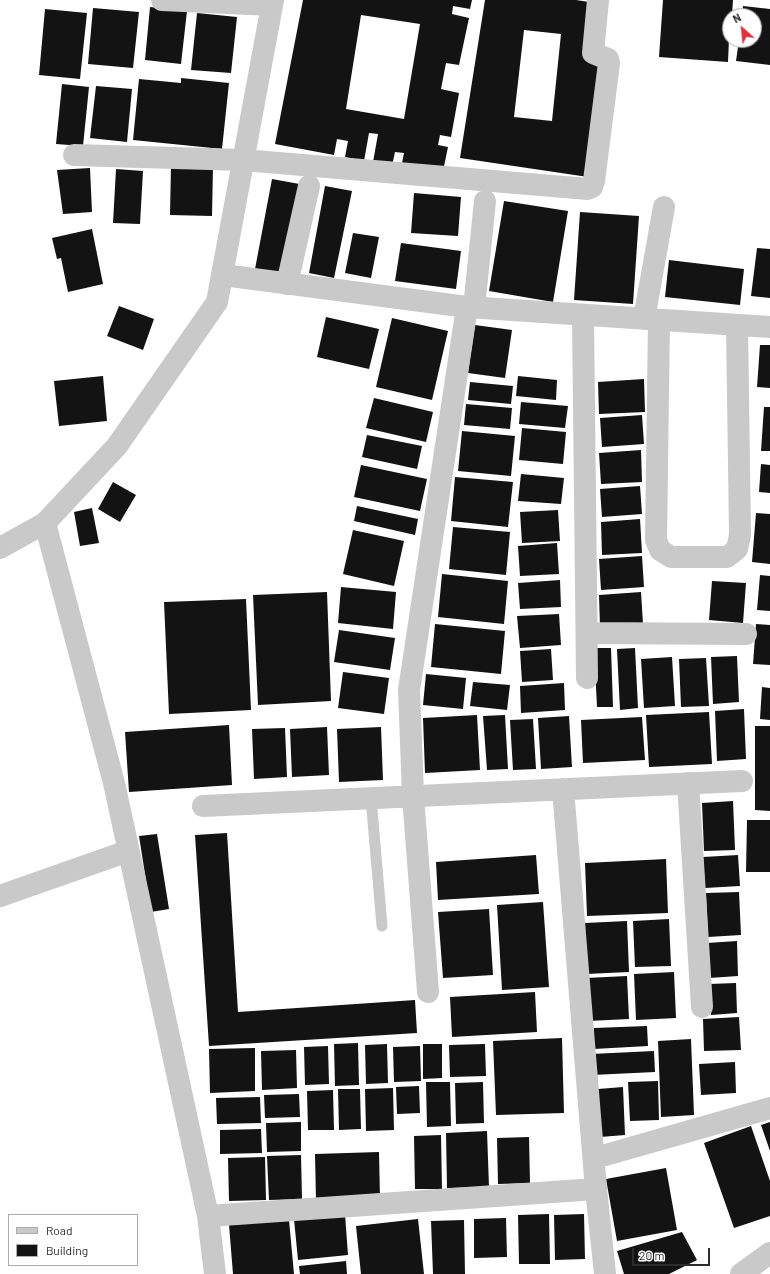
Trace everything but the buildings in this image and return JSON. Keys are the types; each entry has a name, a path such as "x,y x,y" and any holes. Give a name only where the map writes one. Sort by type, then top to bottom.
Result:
{"street":[{"path":"0,548 45,523 117,446 217,302 272,2 162,0"},
{"path":"74,155 244,160 588,189 592,186 594,181 609,63 608,59 593,53 598,0"},
{"path":"287,284 309,186"},
{"path":"428,992 413,796 408,690 470,307 485,200"},
{"path":"664,207 652,319 656,540 660,550 671,557 727,557 737,549 740,535 737,325"},
{"path":"223,275 470,307 770,327"},
{"path":"583,315 587,678"},
{"path":"45,523 114,783 208,1216 215,1274"},
{"path":"586,633 746,634"},
{"path":"203,806 742,781"},
{"path":"688,783 702,1007"},
{"path":"564,789 595,1158 596,1189 605,1274"},
{"path":"0,896 128,851"},
{"path":"595,1158 770,1108"},
{"path":"208,1216 596,1189"},
{"path":"741,1274 770,1253"}],"lane":[{"path":"371,798 382,926"}]}
